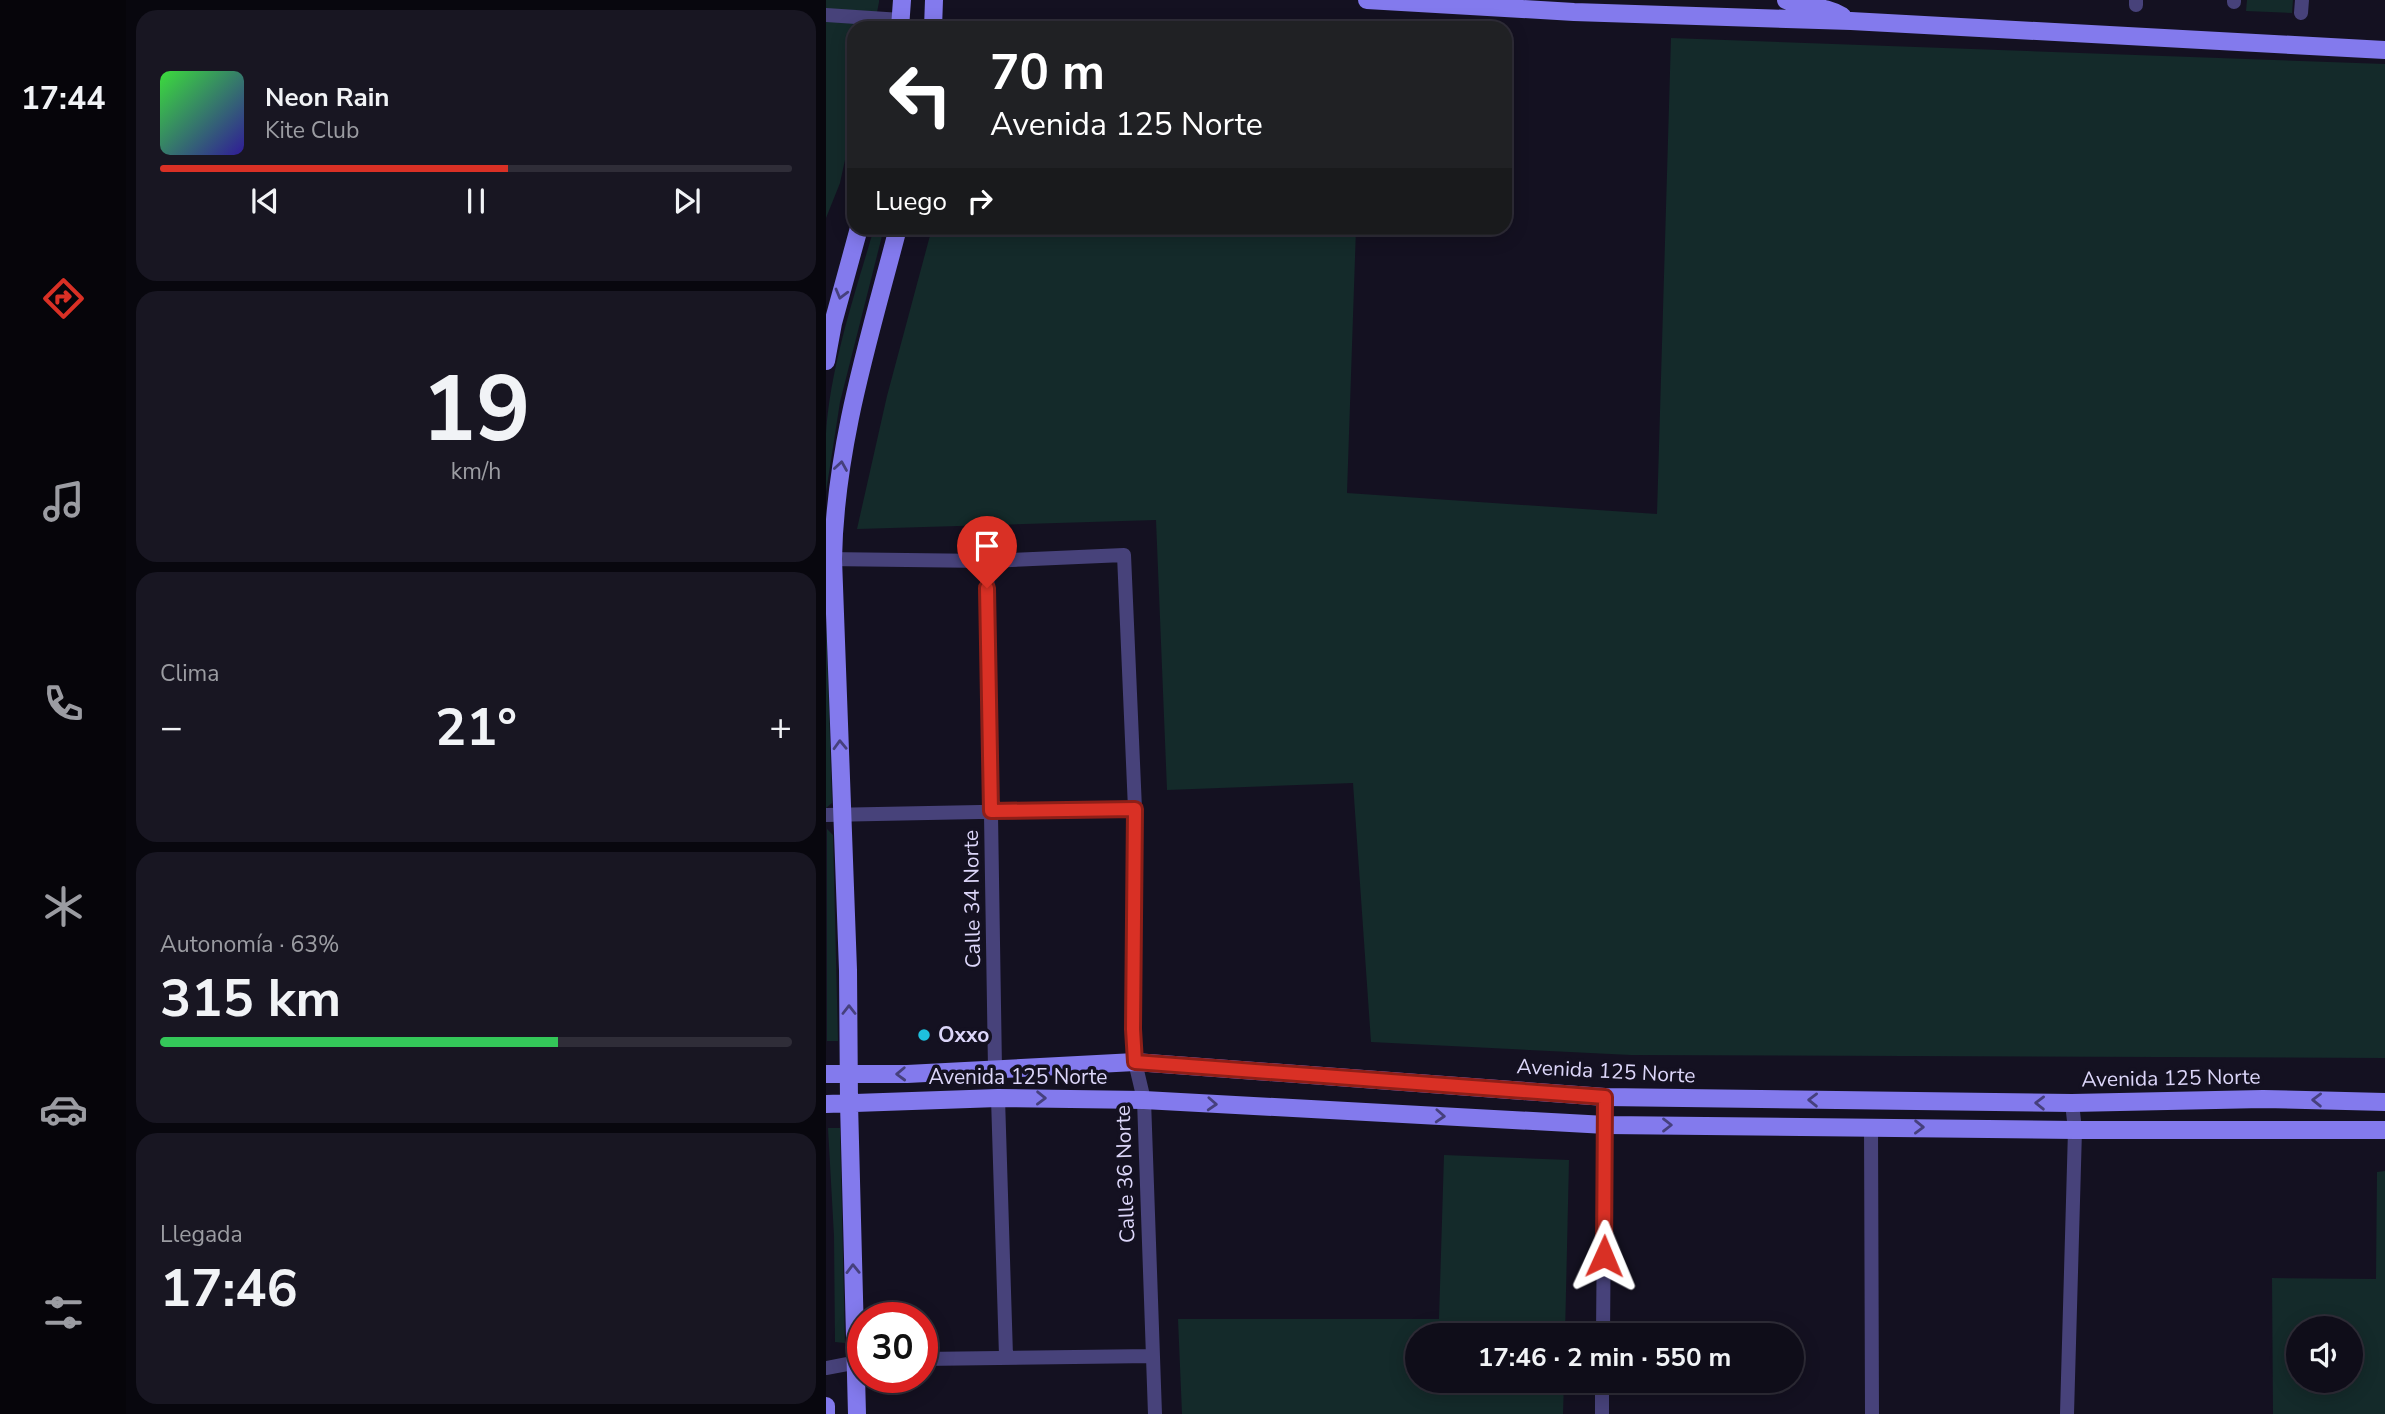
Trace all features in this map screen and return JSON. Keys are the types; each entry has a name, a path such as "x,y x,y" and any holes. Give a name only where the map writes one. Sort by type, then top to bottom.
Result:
{"main road":[{"path":"900,21 902,0"},
{"path":"933,21 934,0"},
{"path":"1367,0 1574,12 1851,21 2385,50"},
{"path":"1574,12 1607,0"},
{"path":"1786,0 1797,5 1830,9 1851,21"},
{"path":"826,361 857,235"},
{"path":"857,1302 850,1075 834,814 829,559 849,418 896,235"},
{"name":"Avenida 125 Norte","path":"826,1074 1135,1062 1605,1097 2072,1103 2380,1099"},
{"name":"Avenida 125 Norte","path":"826,1104 998,1098 1144,1100 1606,1125 2385,1130"},
{"path":"857,1414 858,1393"},
{"path":"826,1406 826,1414"}],"street":[{"path":"826,16 872,21"},
{"name":"Calle 36 Norte","path":"987,561 1124,555 1135,809 1133,1029 1135,1062 1144,1100 1155,1414"},
{"path":"829,559 987,561"},
{"name":"Calle 34 Norte","path":"987,561 995,1069"},
{"path":"834,814 1135,809"},
{"path":"1603,1323 1605,1097"},
{"path":"998,1098 1006,1356"},
{"path":"2067,1414 2075,1130 2072,1103"},
{"path":"1871,1126 1872,1414"},
{"path":"938,1358 1152,1356"},
{"path":"826,1368 847,1364"},
{"path":"1602,1393 1602,1414"}],"green space":[{"path":"826,0 879,0 875,21 847,21 847,150 840,183 826,218"},
{"path":"2247,0 2293,0 2292,13 2246,11"},
{"path":"1671,38 2385,64 2385,1058 1631,1055 1371,1042 1353,783 1167,790 1156,520 857,529 887,396 930,235 1356,235 1347,493 1657,514"},
{"path":"872,235 882,235 840,402 826,492 829,407 845,329"},
{"path":"826,616 832,803 826,808"},
{"path":"827,829 833,835 838,1041 827,1041"},
{"path":"828,1128 840,1128 845,1343 835,1342 834,1236"},
{"path":"1444,1155 1569,1160 1565,1323 1405,1323 1405,1393 1564,1393 1563,1414 1182,1414 1178,1319 1439,1319"},
{"path":"2385,1171 2385,1414 2273,1414 2272,1278 2376,1279 2377,1172"}],"place":[{"name":"Oxxo","path":"924,1035"}],"route":[{"path":"987,588 991,811 1135,809 1135,1062 1605,1097 1604,1256"}]}
